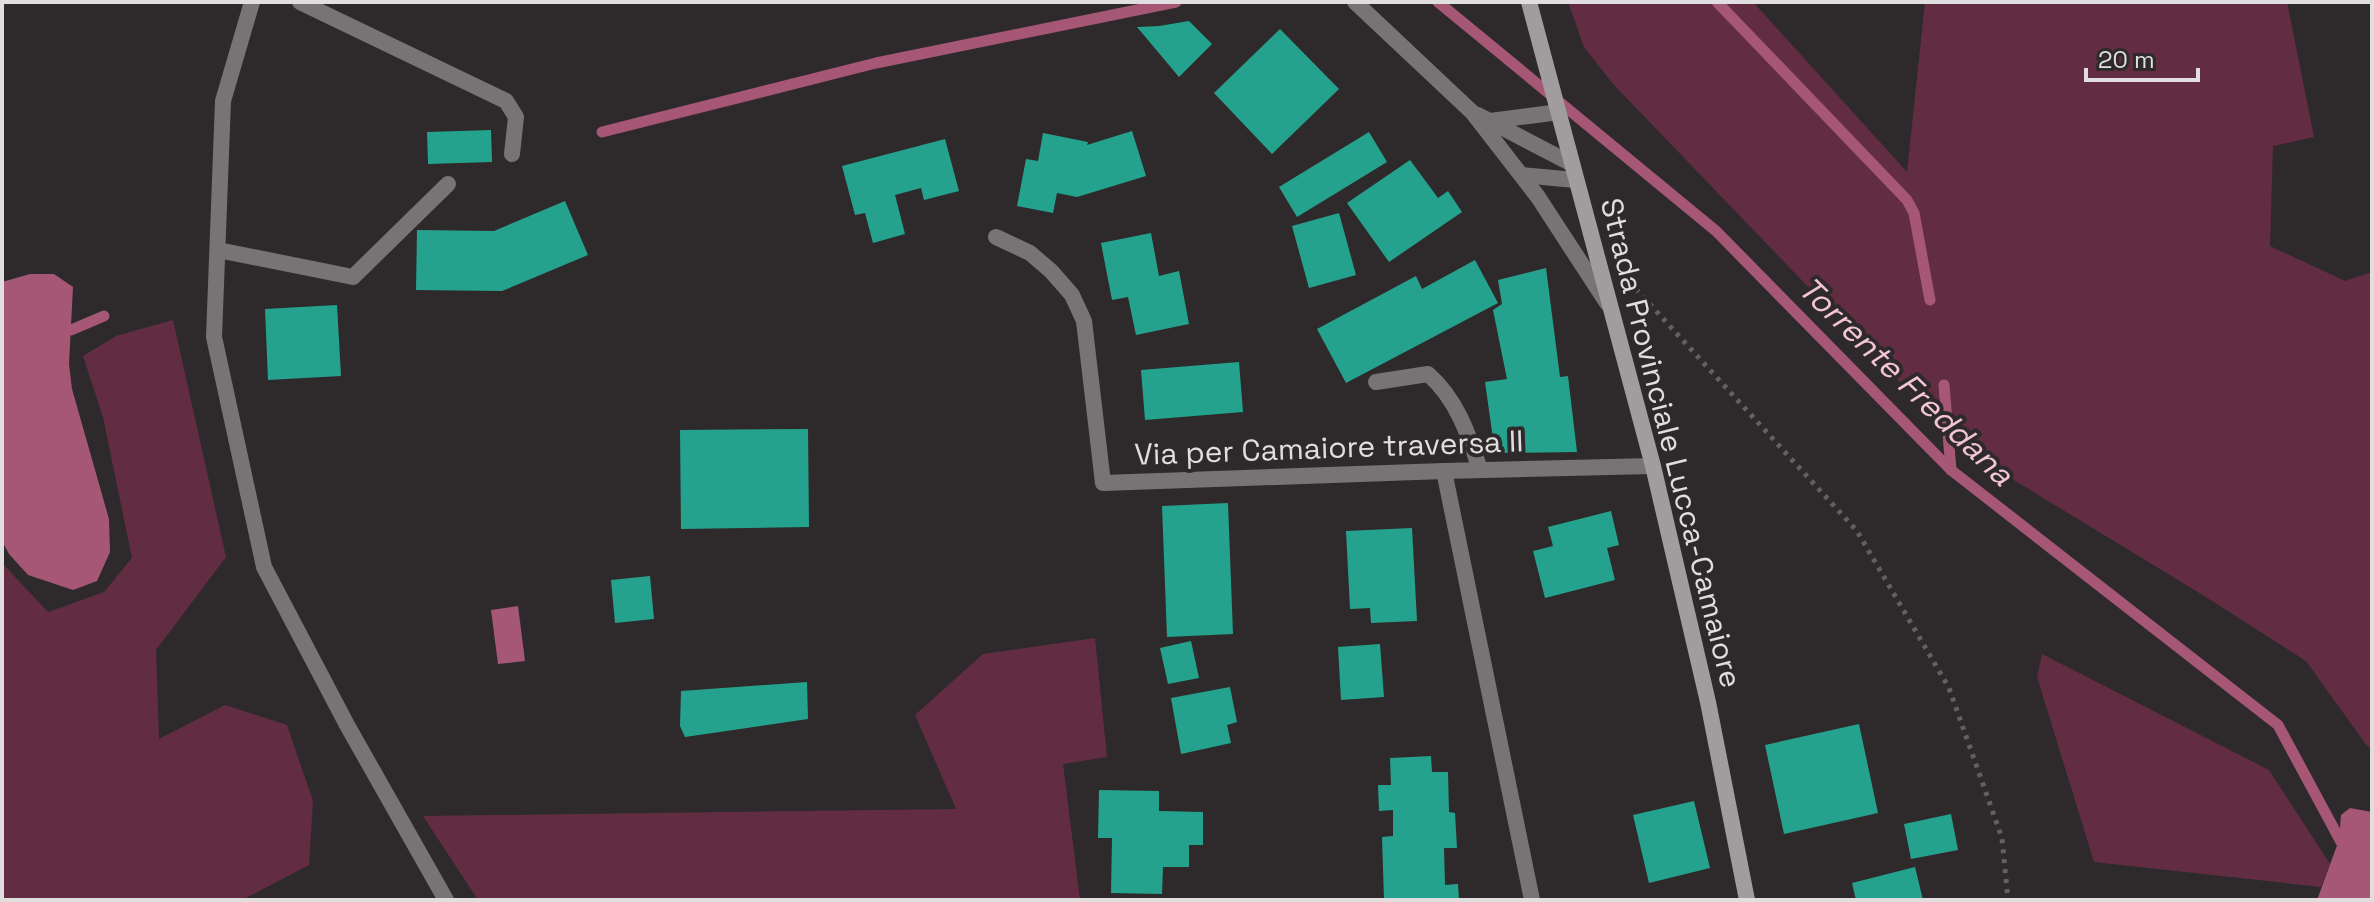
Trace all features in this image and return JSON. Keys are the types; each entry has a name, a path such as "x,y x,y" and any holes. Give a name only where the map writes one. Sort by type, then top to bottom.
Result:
{"main road":[{"name":"Strada Provinciale Lucca-Camaiore","path":"1529,2 1653,466 1708,702 1747,900"}],"street":[{"path":"252,2 223,101 214,337 264,567 347,725 446,900"},
{"path":"300,2 506,101 516,117 512,154"},
{"path":"1355,2 1473,113 1538,197 1612,309"},
{"path":"1489,121 1559,112"},
{"path":"1473,113 1570,163"},
{"path":"1522,175 1575,180"},
{"path":"218,250 353,277 448,184"},
{"name":"Via per Camaiore traversa II","path":"996,237 1030,253 1051,271 1072,295 1084,321 1103,483 1653,466"},
{"path":"1376,382 1428,374 1440,384 1457,411 1480,470"},
{"path":"1444,471 1532,900"}],"path":[{"path":"1626,278 1857,531 1949,688 2002,838 2008,900"}],"shaded area":[{"path":"1568,2 1753,2 1907,172 1925,2 2287,2 2314,137 2273,146 2270,246 2345,281 2372,272 2372,749 2306,661 1966,451 1613,84 1584,47"},
{"path":"30,274 54,274 73,287 69,364 72,389 109,519 110,552 97,581 73,590 28,575 2,541 2,282"},
{"path":"173,320 226,557 156,650 159,739 225,705 287,725 313,801 309,865 242,900 2,900 2,563 48,612 104,592 132,558 103,417 83,356 116,336"},
{"path":"518,606 525,661 498,664 491,610"},
{"path":"1095,638 1107,757 1063,764 1080,900 478,900 423,816 956,809 915,715 983,654"},
{"path":"2042,654 2269,770 2330,864 2321,887 2094,862 2037,677"},
{"path":"2350,808 2372,812 2372,900 2317,900 2339,840 2341,815"}],"building":[{"path":"1189,21 1212,44 1179,77 1137,27"},
{"path":"1280,29 1339,89 1272,154 1214,93"},
{"path":"491,130 492,162 428,164 427,132"},
{"path":"1132,131 1146,176 1077,197 1057,193 1053,213 1017,206 1026,159 1038,161 1043,133 1088,142 1087,145"},
{"path":"1369,132 1387,162 1297,217 1279,187"},
{"path":"945,139 959,191 924,200 921,188 895,195 905,234 873,243 865,213 855,215 842,166"},
{"path":"1410,160 1438,198 1448,191 1462,212 1389,262 1347,203"},
{"path":"565,201 588,255 502,291 416,290 417,230 494,231"},
{"path":"1339,213 1356,275 1309,288 1292,226"},
{"path":"1151,233 1159,276 1179,271 1189,324 1136,335 1128,297 1112,300 1101,243"},
{"path":"1475,260 1498,303 1346,383 1317,329 1416,276 1422,289"},
{"path":"1546,268 1560,377 1568,376 1577,452 1495,453 1485,382 1507,379 1493,310 1502,304 1498,280"},
{"path":"337,305 341,376 268,380 265,309"},
{"path":"1239,362 1243,412 1145,420 1141,370"},
{"path":"808,429 809,527 681,529 680,430"},
{"path":"1228,503 1233,634 1167,637 1162,506"},
{"path":"1611,511 1619,545 1607,548 1615,580 1545,598 1533,551 1553,546 1548,527"},
{"path":"1412,528 1417,621 1371,623 1370,608 1350,609 1346,531"},
{"path":"650,576 654,619 615,623 611,580"},
{"path":"1191,641 1199,678 1168,684 1160,648"},
{"path":"1380,644 1384,697 1341,700 1338,647"},
{"path":"807,682 808,719 685,737 680,726 681,691"},
{"path":"1230,687 1237,722 1227,725 1231,743 1181,754 1171,698"},
{"path":"1859,724 1878,813 1784,834 1765,745"},
{"path":"1431,756 1432,772 1448,772 1449,812 1455,813 1457,848 1444,848 1445,885 1458,884 1459,900 1384,900 1382,837 1393,836 1393,810 1379,811 1378,785 1391,785 1390,758"},
{"path":"1099,790 1159,791 1159,811 1203,812 1203,845 1189,845 1189,867 1163,867 1162,894 1111,893 1112,838 1098,838"},
{"path":"1694,801 1710,868 1649,883 1633,815"},
{"path":"1951,814 1958,850 1911,859 1904,824"},
{"path":"1915,867 1923,900 1856,900 1852,883"}],"waterway":[{"path":"602,132 876,63 1176,2"},
{"name":"Torrente Freddana","path":"1438,2 1716,231 1951,470 2278,725 2347,853"},
{"path":"1717,2 1907,200 1914,213 1930,300"},
{"path":"71,330 104,316"},
{"path":"1944,385 1951,470"}]}
